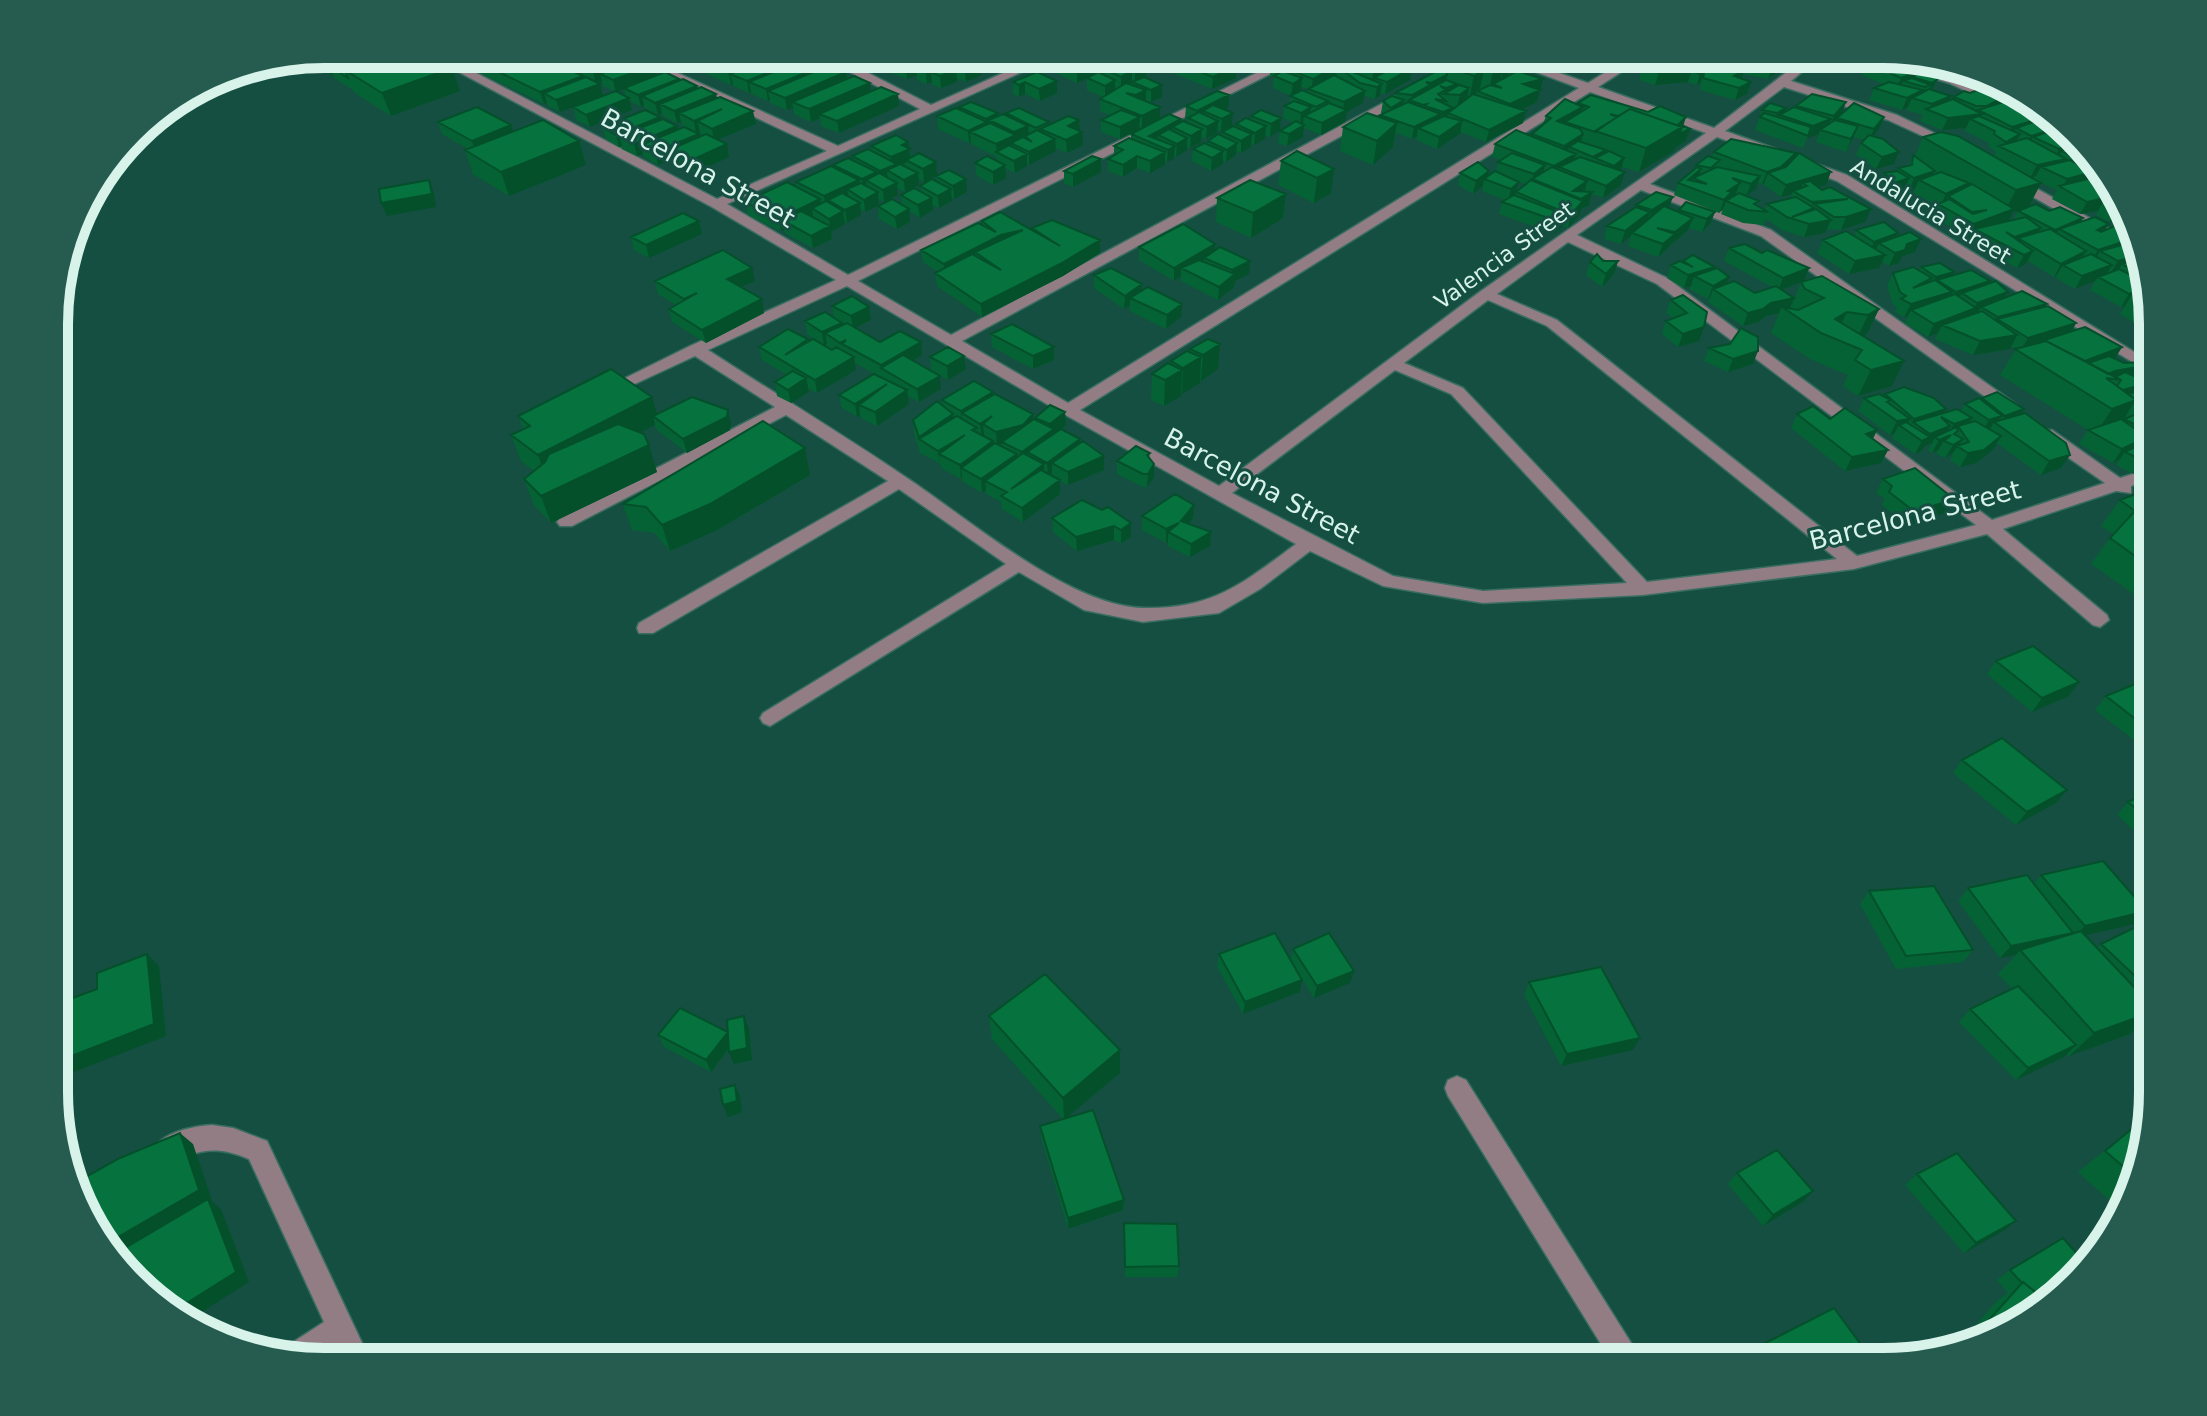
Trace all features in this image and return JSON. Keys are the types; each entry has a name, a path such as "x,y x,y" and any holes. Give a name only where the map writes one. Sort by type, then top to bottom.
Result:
{"street":[{"name":"Barcelona Street","path":"466,68 717,204 1068,410 1309,543 1389,582 1483,597 1643,589 1854,563 1990,527 2138,478"},
{"path":"657,68 836,150"},
{"path":"851,68 929,109"},
{"path":"717,204 1024,68"},
{"path":"597,396 846,281 1276,68"},
{"name":"Andalucia Street","path":"1534,68 1842,178 2138,360"},
{"path":"1068,410 1620,68"},
{"name":"Valencia Street","path":"1219,494 1486,294 1639,184 1720,132 1801,68"},
{"path":"1910,70 1973,88 2013,108"},
{"path":"1783,83 1876,110 1926,129 1965,152"},
{"path":"953,340 1415,92"},
{"path":"2004,174 2122,241"},
{"path":"1639,184 1766,233 2138,497"},
{"path":"1567,236 1662,281 1990,527 2100,620"},
{"path":"1486,294 1552,323 1854,563"},
{"path":"695,349 900,481 1019,564 1091,605 1143,615 1212,608 1253,585 1309,543"},
{"path":"1392,363 1457,391 1643,589"},
{"path":"566,522 786,408"},
{"path":"646,628 900,481"},
{"path":"770,718 1019,564"},
{"path":"1457,1088 1620,1347"},
{"path":"144,1163 182,1143 225,1135 258,1150 351,1348"},
{"path":"311,1347 342,1327"}],"building":[{"path":"333,68 351,68 345,70 348,78"},
{"path":"351,68 452,68 382,93 345,70"},
{"path":"490,68 566,68 583,76 540,92"},
{"path":"615,68 646,68 613,80 600,74"},
{"path":"718,68 741,68 729,73"},
{"path":"745,68 779,68 747,81 730,74"},
{"path":"784,68 817,68 766,89 749,82"},
{"path":"823,68 846,72 785,98 768,91"},
{"path":"942,68 956,70 940,76 931,72"},
{"path":"1124,68 1132,71 1121,77 1104,69"},
{"path":"1190,68 1233,68 1213,77"},
{"path":"1284,68 1333,68 1313,79"},
{"path":"1339,68 1382,84 1377,87 1360,83"},
{"path":"1392,68 1412,68 1387,82 1374,78"},
{"path":"1442,68 1448,68 1447,75 1431,83 1426,82 1430,85 1412,95 1395,93"},
{"path":"1451,68 1484,70 1474,76"},
{"path":"1642,68 1709,68 1700,74 1692,70 1659,73"},
{"path":"1712,68 1741,68 1745,69 1734,76 1751,82 1739,88 1703,78 1704,73"},
{"path":"1878,68 1915,70 1901,78"},
{"path":"1283,71 1302,78 1293,84 1274,76"},
{"path":"1517,71 1543,79 1523,84 1540,90 1510,104 1477,91 1490,85 1502,88 1493,84"},
{"path":"665,72 679,79 638,95 624,88"},
{"path":"1037,72 1057,81 1039,89 1025,82 1019,85 1013,82"},
{"path":"1098,72 1115,80 1105,86 1087,78"},
{"path":"1920,73 1936,74 1938,79 1932,83 1912,77"},
{"path":"1334,75 1365,91 1344,102 1308,89"},
{"path":"854,76 870,83 809,109 792,102"},
{"path":"586,77 600,84 556,100 544,93"},
{"path":"1144,77 1162,85 1151,90 1132,82"},
{"path":"1912,78 1931,85 1925,87 1903,81"},
{"path":"683,79 697,86 655,103 642,96"},
{"path":"1446,80 1457,84 1446,88 1440,86 1446,90 1438,94 1446,101 1435,99 1453,108 1443,112 1409,100"},
{"path":"1889,82 1923,90 1907,98 1874,88"},
{"path":"1126,83 1146,90 1136,95 1126,93 1160,107 1142,116 1100,99"},
{"path":"1459,85 1469,88 1460,95 1444,94"},
{"path":"701,87 716,94 674,111 660,104"},
{"path":"881,87 898,94 837,121 819,114"},
{"path":"1982,88 2003,98 1987,106 1976,106 1954,97 1964,91 1970,93"},
{"path":"1929,89 1951,96 1932,104 1912,98"},
{"path":"1302,90 1328,101 1316,107 1290,96"},
{"path":"616,91 629,98 586,115 573,107"},
{"path":"1217,91 1229,95 1197,111 1186,106"},
{"path":"1473,94 1526,111 1489,130 1448,113"},
{"path":"1812,94 1846,102 1834,116 1796,106"},
{"path":"1591,95 1648,112 1660,106 1686,117 1679,124 1690,129 1679,134 1682,127 1630,109 1618,116 1610,114 1617,117 1595,132 1565,122 1589,107 1578,103"},
{"path":"1392,96 1404,100 1391,108 1383,101"},
{"path":"720,97 753,111 712,129 697,121 722,109 694,121 679,113"},
{"path":"1565,99 1583,107 1557,121 1580,129 1583,134 1564,146 1532,134 1551,118 1546,116"},
{"path":"1953,99 1982,114 1948,118 1926,109"},
{"path":"1294,101 1311,107 1301,113 1284,106"},
{"path":"2007,101 2036,120 2012,127 1978,110"},
{"path":"971,102 998,113 986,119 959,107"},
{"path":"1408,102 1441,114 1414,127 1380,115"},
{"path":"1329,103 1347,110 1322,123 1304,116"},
{"path":"1770,103 1786,108 1777,113 1762,110"},
{"path":"1854,103 1884,117 1874,129 1837,118"},
{"path":"1213,105 1233,113 1222,119 1203,111"},
{"path":"477,107 511,125 472,141 438,122"},
{"path":"1794,107 1831,119 1813,126 1780,115"},
{"path":"956,108 987,122 968,131 937,116"},
{"path":"1019,108 1049,122 1036,128 1006,113"},
{"path":"1630,109 1682,127 1646,148 1595,131"},
{"path":"645,110 660,117 616,135 602,127"},
{"path":"1121,110 1140,117 1120,127 1101,120"},
{"path":"1261,110 1281,118 1271,124 1251,116"},
{"path":"1199,112 1218,121 1207,127 1188,118"},
{"path":"1367,113 1397,123 1377,141 1343,127"},
{"path":"1764,113 1811,127 1808,136 1760,117"},
{"path":"1003,114 1028,126 1014,132 989,120"},
{"path":"1169,114 1181,119 1149,136 1175,146 1168,150 1131,134"},
{"path":"1068,116 1079,120 1068,126 1082,132 1066,140 1040,129"},
{"path":"1444,116 1462,121 1439,137 1418,128"},
{"path":"1979,116 2020,134 2006,142 1994,134 1995,131 1970,119"},
{"path":"1246,118 1266,126 1255,133 1236,124"},
{"path":"663,119 677,126 634,144 619,136"},
{"path":"543,120 579,141 501,172 465,150"},
{"path":"1835,120 1858,126 1851,139 1820,130"},
{"path":"1183,121 1202,129 1191,136 1172,127"},
{"path":"1296,121 1304,125 1289,134 1280,131"},
{"path":"2038,121 2049,130 2031,136 2016,128"},
{"path":"990,123 1016,135 996,144 970,132"},
{"path":"1233,126 1252,134 1241,141 1222,132"},
{"path":"684,127 699,134 655,152 641,145"},
{"path":"1169,129 1187,138 1177,144 1158,135"},
{"path":"1037,130 1055,139 1029,152 1011,143 1023,137 1032,142 1025,136"},
{"path":"1516,130 1576,154 1554,166 1495,144"},
{"path":"2051,131 2066,146 2059,149 2033,137"},
{"path":"1941,132 1958,136 2041,183 2016,190 1923,137"},
{"path":"706,134 727,144 692,160 671,149"},
{"path":"1218,134 1237,143 1227,150 1208,141"},
{"path":"896,135 908,142 902,145 910,149 891,157 871,146"},
{"path":"1869,135 1883,139 1899,152 1882,157 1861,143"},
{"path":"1129,138 1165,152 1150,161 1137,156 1123,165 1108,159 1123,150 1114,146"},
{"path":"2027,138 2066,159 2037,165 1999,146"},
{"path":"1731,139 1796,153 1781,167 1767,172 1714,152"},
{"path":"1578,141 1606,150 1593,157 1569,147"},
{"path":"1204,143 1223,151 1212,158 1193,149"},
{"path":"1009,145 1027,154 1014,161 996,152"},
{"path":"2068,148 2077,158 2062,151"},
{"path":"868,149 897,164 880,171 852,156"},
{"path":"1297,151 1334,169 1317,178 1281,161"},
{"path":"1609,151 1624,158 1614,166 1595,158"},
{"path":"919,153 936,162 923,169 906,160"},
{"path":"1512,153 1545,165 1534,174 1498,162"},
{"path":"1799,153 1831,172 1786,185 1768,173 1786,167"},
{"path":"1913,155 1935,171 1914,178 1898,168 1912,165"},
{"path":"987,156 1005,165 993,172 975,163"},
{"path":"1092,156 1101,159 1073,174 1064,171"},
{"path":"1708,156 1720,160 1711,168 1696,165"},
{"path":"1580,157 1625,172 1606,186 1559,167"},
{"path":"848,158 877,172 862,179 833,165"},
{"path":"2070,160 2089,173 2067,179 2041,167"},
{"path":"1478,162 1489,171 1476,181 1460,173"},
{"path":"900,164 918,173 904,180 887,170"},
{"path":"831,166 859,180 824,196 796,182"},
{"path":"1552,167 1587,181 1573,191 1592,192 1581,199 1532,179"},
{"path":"1697,167 1701,169 1688,180 1707,184 1693,178 1717,167 1760,176 1751,184 1732,178 1740,183 1728,191 1732,192 1724,200 1678,183"},
{"path":"949,170 966,179 953,186 936,176"},
{"path":"1495,171 1519,182 1511,189 1484,179"},
{"path":"1897,171 1909,178 1895,183 1884,173"},
{"path":"1941,172 1969,183 1946,194 1919,180"},
{"path":"879,173 897,183 883,190 866,180"},
{"path":"2093,178 2106,198 2087,202 2059,186"},
{"path":"932,179 951,189 938,196 920,186"},
{"path":"429,180 432,194 381,203 379,189"},
{"path":"1250,180 1286,194 1253,213 1217,198"},
{"path":"1531,180 1583,201 1571,215 1516,192"},
{"path":"1810,181 1822,190 1830,187 1871,209 1846,217 1834,217 1814,204 1848,199 1812,202 1793,191 1807,186 1803,183"},
{"path":"787,182 820,199 779,219 745,202"},
{"path":"861,183 878,192 864,200 847,189"},
{"path":"1972,184 2014,209 1974,224 1938,204 1949,199 1973,214 1987,210 1972,212 1948,196"},
{"path":"914,188 932,198 918,205 901,195"},
{"path":"1656,192 1673,197 1652,210 1636,205"},
{"path":"842,193 860,203 845,210 828,200"},
{"path":"1739,193 1759,201 1754,204 1768,212 1748,210 1726,201"},
{"path":"1514,195 1566,215 1557,221 1502,202"},
{"path":"1796,197 1814,208 1792,217 1816,209 1831,220 1809,224 1787,217 1767,204"},
{"path":"892,199 909,209 895,217 878,206"},
{"path":"826,201 843,211 829,219 812,208"},
{"path":"1686,202 1715,212 1707,219 1679,210"},
{"path":"2036,204 2049,211 2060,207 2083,218 2055,230 2018,211"},
{"path":"1664,206 1693,218 1675,232 1657,228 1675,234 1663,244 1632,233"},
{"path":"1636,207 1650,212 1625,231 1607,226"},
{"path":"801,211 830,226 811,236 782,220"},
{"path":"1000,212 1060,246 1032,228 1052,220 1100,240 981,304 935,273 972,254 1001,270 975,252 1023,230 1001,235 944,264 921,250 978,223 996,232 982,221"},
{"path":"683,213 699,221 646,245 631,237"},
{"path":"2026,217 2041,228 2015,237 2006,232 2033,251 2024,255 1974,229"},
{"path":"2095,217 2109,224 2097,230 2101,232 2115,226 2120,229 2125,241 2098,250 2059,229"},
{"path":"1884,222 1898,233 1874,242 1856,230"},
{"path":"1183,224 1215,244 1174,268 1139,247"},
{"path":"2050,229 2086,251 2061,264 2018,238"},
{"path":"1846,231 1885,255 1855,261 1823,240"},
{"path":"1910,232 1921,239 1907,244 1905,250 1895,253 1879,243"},
{"path":"1745,244 1762,253 1767,250 1809,268 1783,278 1729,248"},
{"path":"2126,244 2129,258 2118,261 2100,251"},
{"path":"1220,247 1250,261 1232,270 1204,258"},
{"path":"723,250 752,268 727,279 762,299 702,330 669,309 697,293 684,299 655,281"},
{"path":"1597,254 1603,261 1618,261 1606,274 1590,262"},
{"path":"2091,254 2112,265 2082,276 2063,265"},
{"path":"1693,255 1715,267 1688,275 1671,265 1680,261 1693,267 1683,261"},
{"path":"1199,260 1235,274 1219,287 1181,268"},
{"path":"2130,261 2133,270 2122,264"},
{"path":"1940,263 1954,272 1936,277 1921,267"},
{"path":"1913,267 1932,278 1913,288 1935,280 1952,292 1911,304 1901,299 1906,296 1900,292 1893,273"},
{"path":"1111,268 1142,284 1125,296 1094,275"},
{"path":"1717,268 1729,277 1713,286 1694,276"},
{"path":"2119,269 2134,277 2136,289 2129,294 2098,277"},
{"path":"1971,270 1990,281 1956,292 1937,280"},
{"path":"1822,276 1879,309 1868,315 1847,312 1835,319 1904,361 1871,370 1855,360 1862,350 1821,333 1782,307 1798,310 1824,298 1805,289 1801,282"},
{"path":"1734,281 1755,293 1776,286 1794,298 1748,313 1713,289"},
{"path":"1996,281 2008,292 1977,303 1962,293"},
{"path":"1148,287 1182,304 1167,315 1130,298"},
{"path":"2022,291 2047,304 1998,317 1981,307"},
{"path":"1955,294 1976,308 1934,324 1911,310"},
{"path":"1683,295 1707,312 1704,327 1683,334 1666,321 1687,313 1671,300"},
{"path":"852,296 869,307 851,316 832,306"},
{"path":"2048,306 2076,323 2028,338 1997,319"},
{"path":"1982,311 2017,335 1980,341 1942,325"},
{"path":"825,312 842,323 822,332 805,321"},
{"path":"847,323 880,342 900,331 921,342 881,365 842,344 846,340 840,343 825,333"},
{"path":"1012,324 1054,347 1033,356 991,334"},
{"path":"2085,327 2122,347 2085,361 2046,341 2035,343"},
{"path":"1741,328 1758,337 1758,351 1733,359 1709,348 1730,344"},
{"path":"788,329 808,339 785,355 813,339 832,350 836,347 854,357 815,380 759,347"},
{"path":"1208,339 1220,344 1203,355 1190,349"},
{"path":"2046,341 2121,380 2106,378 2136,400 2112,409 2015,349"},
{"path":"948,347 964,356 947,366 930,357"},
{"path":"1187,351 1201,357 1183,368 1171,361"},
{"path":"903,355 940,376 917,389 881,368"},
{"path":"2109,356 2124,363 2138,362 2138,367 2108,374 2088,363"},
{"path":"1168,363 1182,370 1165,380 1152,374"},
{"path":"611,369 652,397 538,455 511,435 530,426 518,416"},
{"path":"793,371 806,378 788,390 775,382"},
{"path":"2125,372 2138,378 2138,386 2123,390 2117,386 2121,380 2115,377"},
{"path":"874,374 907,390 875,412 859,405 887,384 855,404 839,395"},
{"path":"974,381 993,392 961,411 942,400"},
{"path":"1904,387 1934,398 1946,409 1914,419 1885,394"},
{"path":"2138,391 2138,404 2136,400 2129,394"},
{"path":"1997,392 2024,409 2005,416 1982,398"},
{"path":"995,394 1033,414 1023,425 996,432 983,424 992,416 980,424 962,413"},
{"path":"1879,394 1891,400 1887,402 1910,419 1897,421 1864,398"},
{"path":"692,397 728,410 727,417 683,439 653,416"},
{"path":"1979,398 2002,416 1989,420 1965,404"},
{"path":"937,401 953,414 919,437 913,420"},
{"path":"1050,405 1065,412 1050,424 1035,418"},
{"path":"1813,406 1830,419 1845,408 1877,430 1866,434 1888,450 1852,457 1797,414"},
{"path":"1957,409 1972,418 1954,424 1941,417 1950,426 1930,434 1913,422"},
{"path":"2025,413 2066,443 2070,455 2049,461 1994,422"},
{"path":"2138,414 2138,426 2124,419"},
{"path":"957,416 977,428 972,430 993,441 960,465 939,454 965,435 938,451 919,439"},
{"path":"1034,419 1054,429 1022,452 1002,442"},
{"path":"2121,419 2138,431 2138,441 2122,449 2088,430"},
{"path":"763,421 805,448 710,504 662,525 646,507 623,504"},
{"path":"1975,421 2001,436 1984,450 1968,453 1957,446 1969,442 1958,426"},
{"path":"1906,422 1930,437 1922,441 1899,425"},
{"path":"618,424 644,434 649,445 541,496 524,479 545,462 549,454"},
{"path":"1956,427 1958,431 1954,434 1963,439 1953,445 1944,441 1951,435 1939,440 1935,437"},
{"path":"1061,429 1080,439 1047,463 1027,452"},
{"path":"1083,441 1104,456 1068,472 1052,463"},
{"path":"995,443 1017,454 981,479 961,468"},
{"path":"2138,445 2138,458 2125,452"},
{"path":"1136,446 1150,453 1147,455 1154,464 1148,474 1117,461"},
{"path":"1023,453 1044,464 1011,489 1041,470 1060,480 1022,508 1001,496 1007,492 985,481"},
{"path":"1915,468 1954,499 1915,512 1889,492 1892,486 1883,479"},
{"path":"2138,493 2138,558 2110,538 2135,511 2120,500"},
{"path":"1175,494 1194,505 1181,521 1211,532 1191,544 1168,532 1179,523 1166,529 1142,516"},
{"path":"1082,500 1102,510 1108,507 1131,523 1121,530 1114,526 1076,537 1052,518"},
{"path":"2033,646 2079,682 2042,698 1996,661"},
{"path":"2138,683 2138,721 2106,696"},
{"path":"2002,738 2067,790 2027,812 1962,760"},
{"path":"2138,797 2138,810 2128,802"},
{"path":"2103,861 2138,901 2138,913 2085,926 2041,875"},
{"path":"2027,875 2073,933 2011,946 1968,888"},
{"path":"1934,886 1973,950 1906,956 1869,891"},
{"path":"2138,926 2138,979 2101,944"},
{"path":"2081,931 2138,991 2138,1017 2094,1033 2020,950"},
{"path":"1275,933 1302,980 1245,1002 1219,954"},
{"path":"1329,933 1354,971 1317,986 1293,949"},
{"path":"147,954 154,1024 68,1057 68,1000 97,989 97,973"},
{"path":"1601,967 1640,1038 1567,1054 1529,982"},
{"path":"1045,974 1120,1050 1063,1098 989,1016"},
{"path":"2018,986 2076,1045 2028,1068 1970,1009"},
{"path":"680,1008 728,1032 706,1060 658,1035"},
{"path":"744,1016 747,1048 729,1052 727,1020"},
{"path":"735,1085 737,1101 723,1105 720,1089"},
{"path":"1093,1110 1124,1200 1068,1218 1040,1126"},
{"path":"2136,1125 2126,1169 2105,1151"},
{"path":"180,1133 199,1190 115,1239 94,1205 84,1178 120,1158"},
{"path":"1777,1150 1813,1191 1773,1215 1737,1173"},
{"path":"1957,1153 2016,1221 1976,1243 1917,1174"},
{"path":"208,1199 236,1272 183,1306 143,1273 122,1250"},
{"path":"1124,1223 1177,1224 1179,1266 1125,1267"},
{"path":"2063,1238 2079,1256 2039,1295 2010,1270"},
{"path":"2023,1282 2039,1295 2011,1314 1981,1329"},
{"path":"1834,1308 1863,1347 1757,1347"}]}
